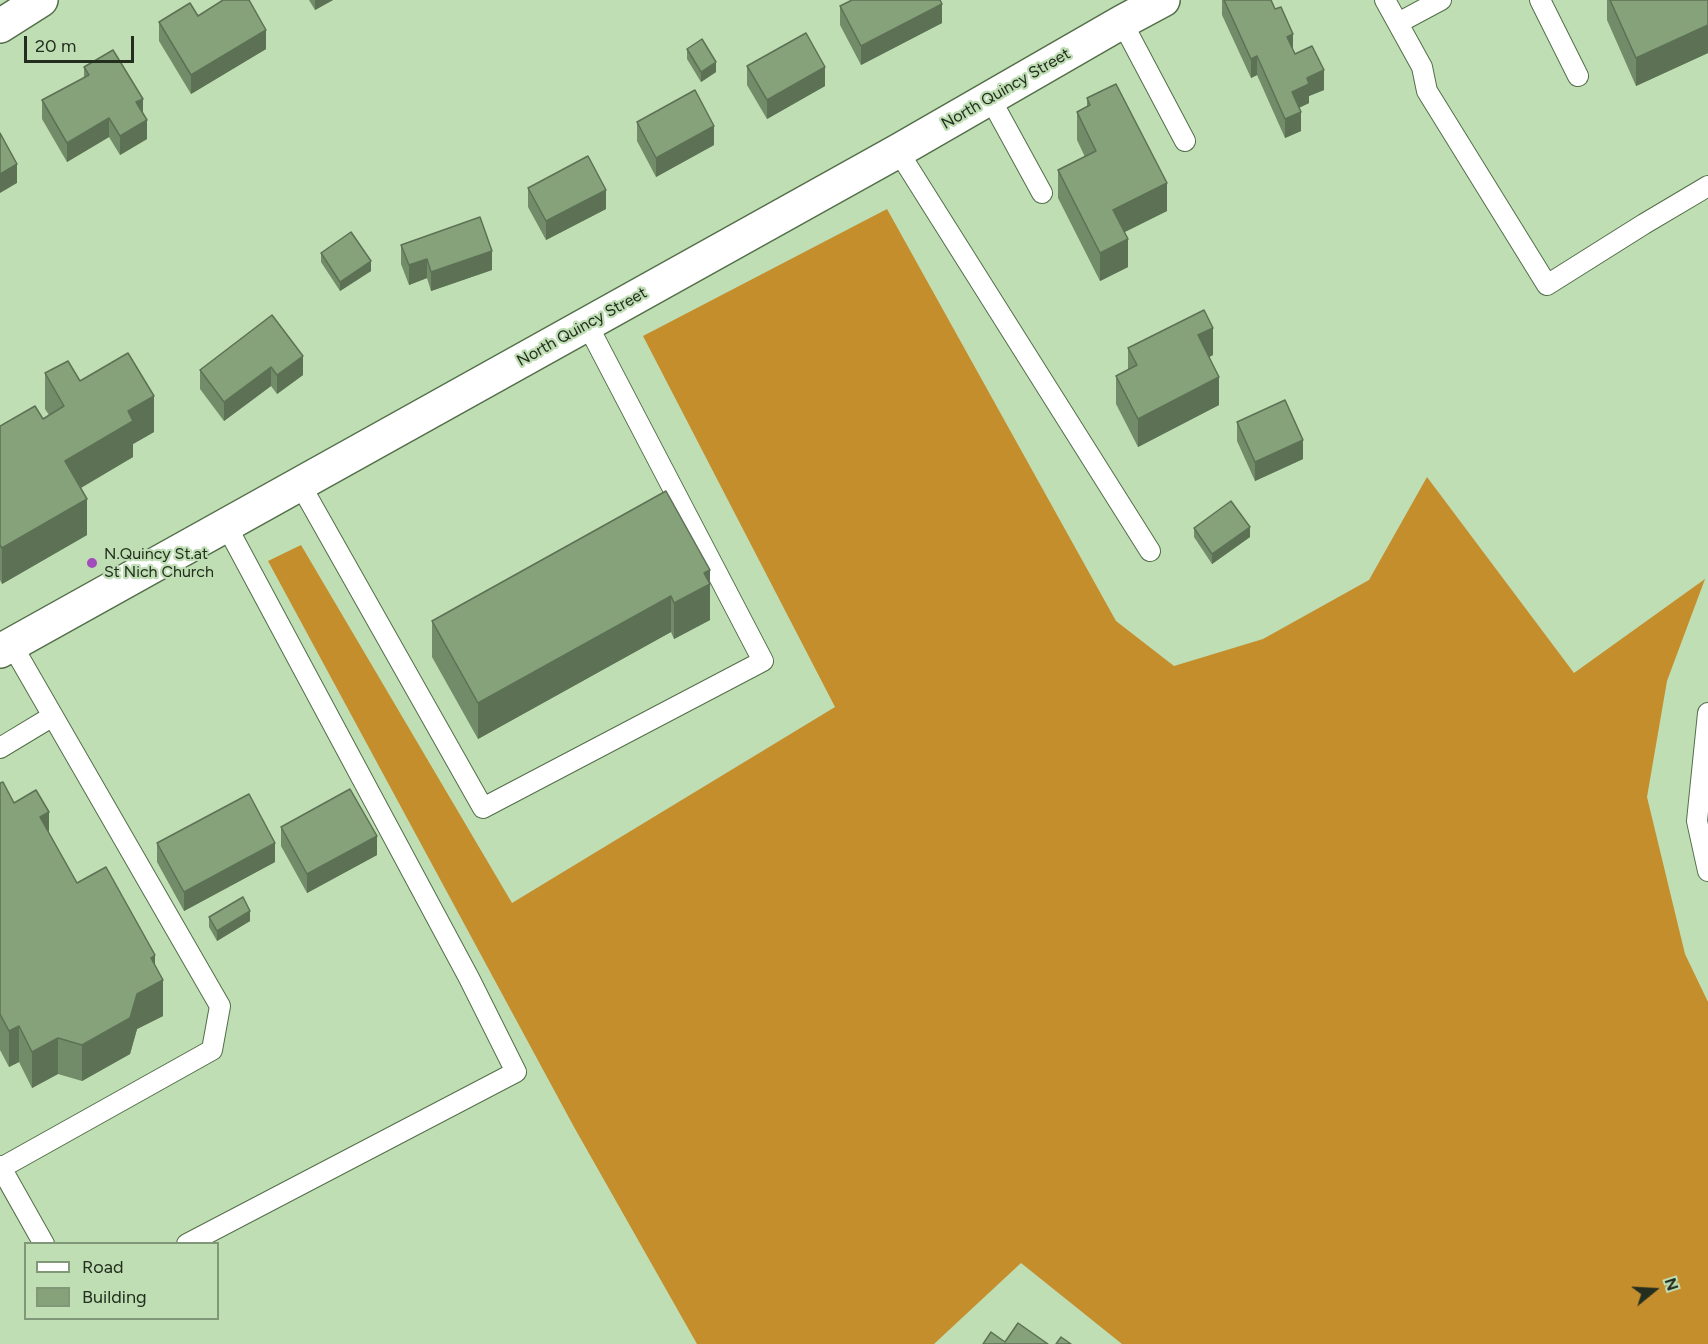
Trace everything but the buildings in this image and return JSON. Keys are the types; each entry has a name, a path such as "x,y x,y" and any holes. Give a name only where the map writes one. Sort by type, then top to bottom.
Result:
{"main road":[{"path":"0,26 41,0"},
{"name":"North Quincy Street","path":"6,648 898,151 1163,0"}],"lane":[{"path":"1385,0 1422,67 1427,91 1547,285 1708,186"},
{"path":"1398,23 1441,0"},
{"path":"1540,0 1578,76"},
{"path":"1122,22 1185,141"},
{"path":"990,98 1042,193"},
{"path":"898,151 1150,551"},
{"path":"300,484 483,808 763,661 587,324"},
{"path":"191,1242 516,1072 469,978 226,525"},
{"path":"6,648 53,716 220,1005 212,1050 0,1167 43,1242"},
{"path":"1708,713 1697,821 1708,871"},
{"path":"0,748 53,716"}],"shaded area":[{"path":"887,209 1116,621 1174,666 1263,639 1369,580 1427,477 1574,673 1705,579 1667,681 1647,797 1685,954 1708,1002 1708,1344 1122,1344 1021,1263 934,1344 697,1344 574,1127 268,561 301,545 512,903 835,707 643,336"}],"place":[{"name":"N.Quincy St.at St Nich Church","path":"92,563"}]}
